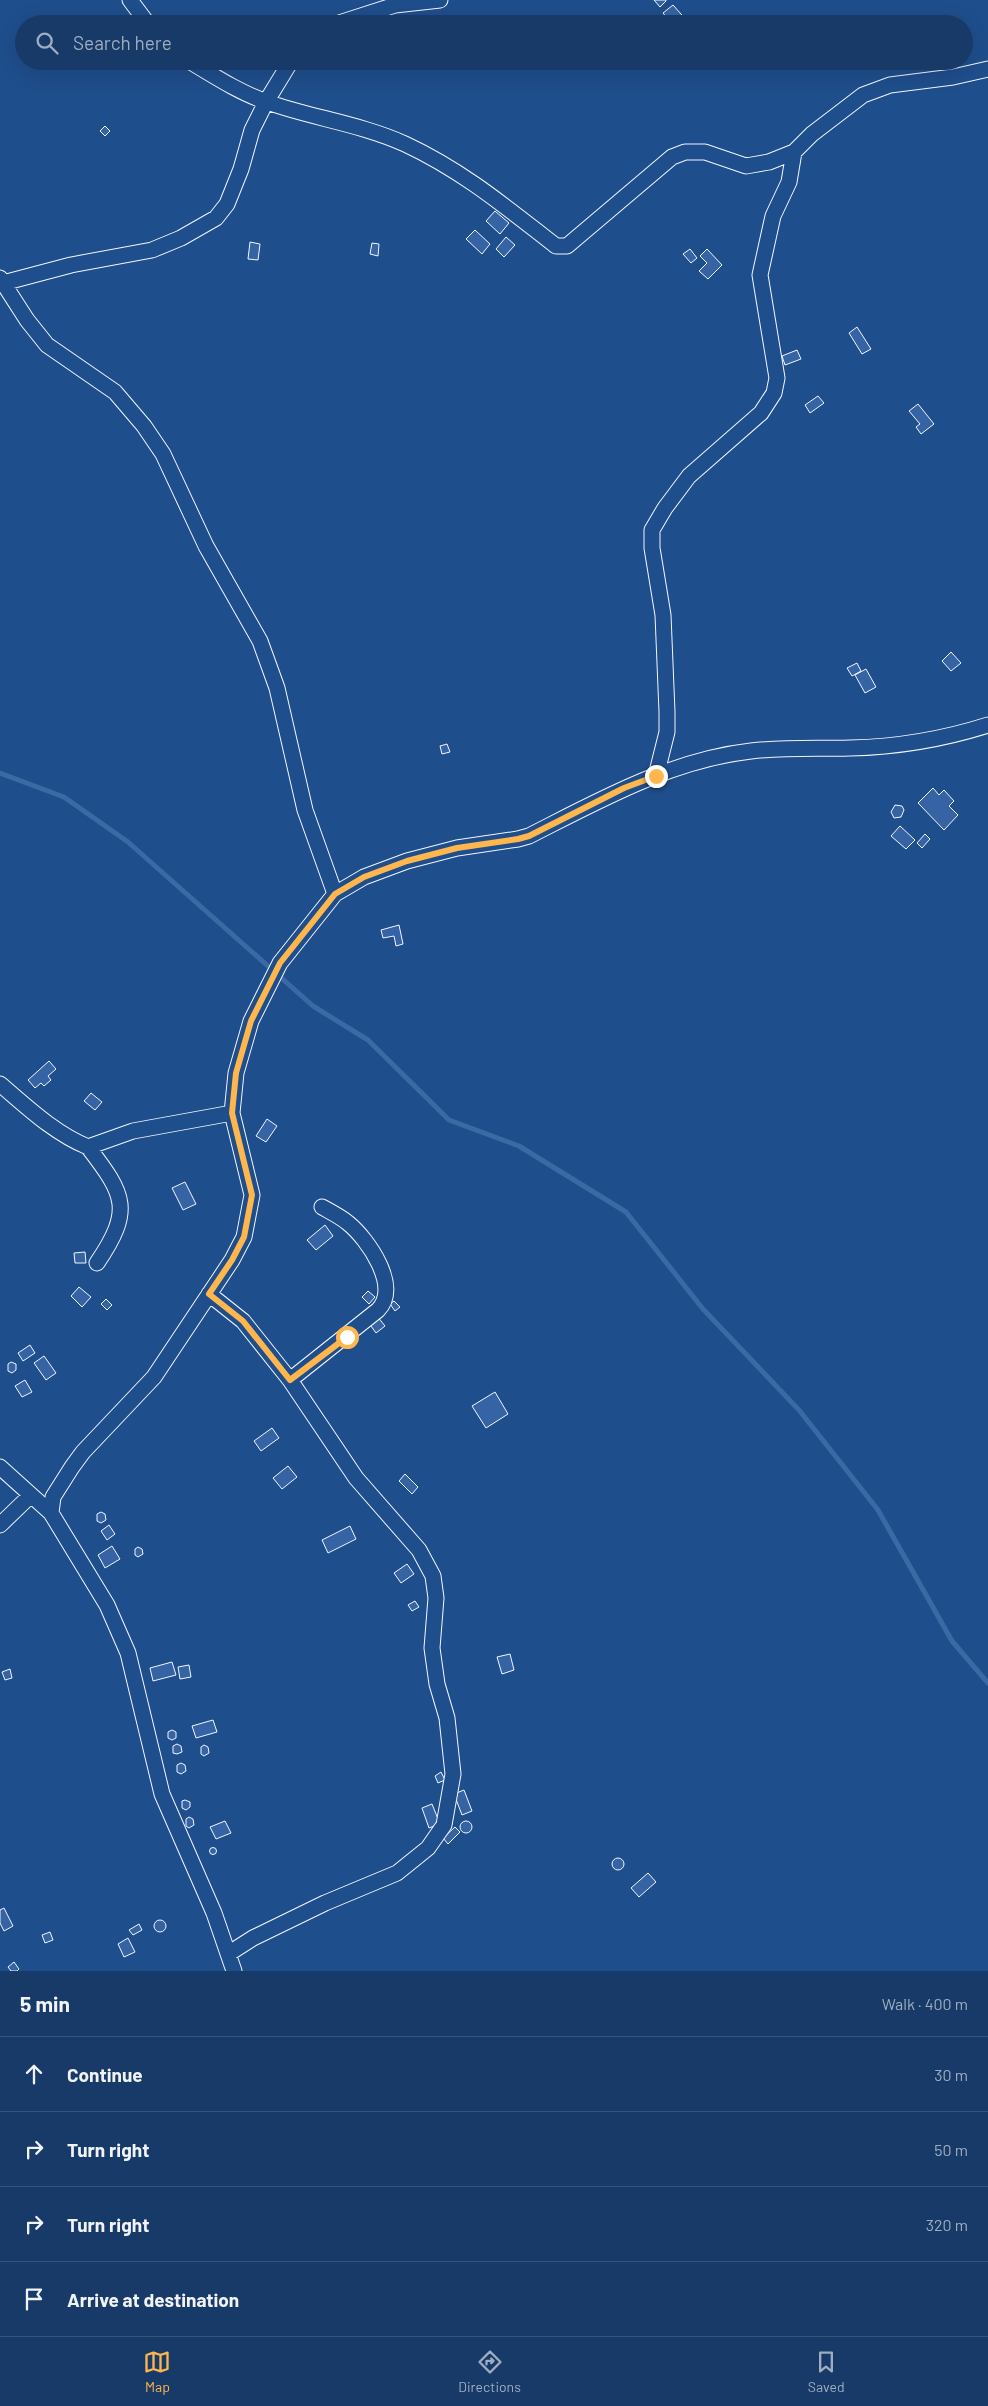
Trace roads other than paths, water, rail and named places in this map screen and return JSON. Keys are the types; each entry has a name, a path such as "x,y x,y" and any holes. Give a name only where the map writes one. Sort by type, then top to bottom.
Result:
{"street":[{"path":"130,0 141,15"},
{"path":"364,15 395,5 440,0"},
{"path":"204,70 226,83 266,102 339,120 404,144 450,168 491,194 556,246 567,246 672,157 685,152 705,152 746,166 769,162 794,152 812,134 863,94 890,85 953,77 988,69"},
{"path":"286,70 252,130 241,169 227,204 216,218 181,238 152,250 71,265 2,281 26,320 47,345 114,392 144,426 163,454 206,546 260,641 276,688 306,810 335,894"},
{"path":"656,776 667,732 667,712 663,615 652,548 652,530 665,508 689,476 761,413 774,393 777,378 760,274 773,216 789,182 794,152"},
{"path":"50,1513 53,1497 83,1452 154,1377 232,1260 244,1237 252,1195 232,1113 236,1073 251,1021 280,963 335,894 364,877 407,861 457,848 529,836 624,788 718,756 752,751 852,748 928,740 988,725"},
{"path":"2,1089 75,1142 88,1147 109,1176 121,1202 121,1216 118,1229 98,1263"},
{"path":"88,1147 134,1131 232,1113"},
{"path":"290,1380 378,1310 383,1305 387,1292 385,1278 377,1258 361,1236 348,1223 322,1207"},
{"path":"209,1294 243,1321 290,1380 356,1478 419,1550 433,1576 436,1598 432,1648 437,1684 447,1718 453,1774 444,1825 428,1848 396,1874 325,1903 253,1938 228,1954"},
{"path":"0,1467 50,1513 107,1605 128,1653 162,1794 210,1905 234,1971"},
{"path":"0,1525 30,1496"}],"waterway":[{"path":"0,773 64,797 128,842 313,1006 368,1040 449,1120 519,1146 626,1212 703,1309 799,1410 878,1510 952,1641 988,1683"}]}
